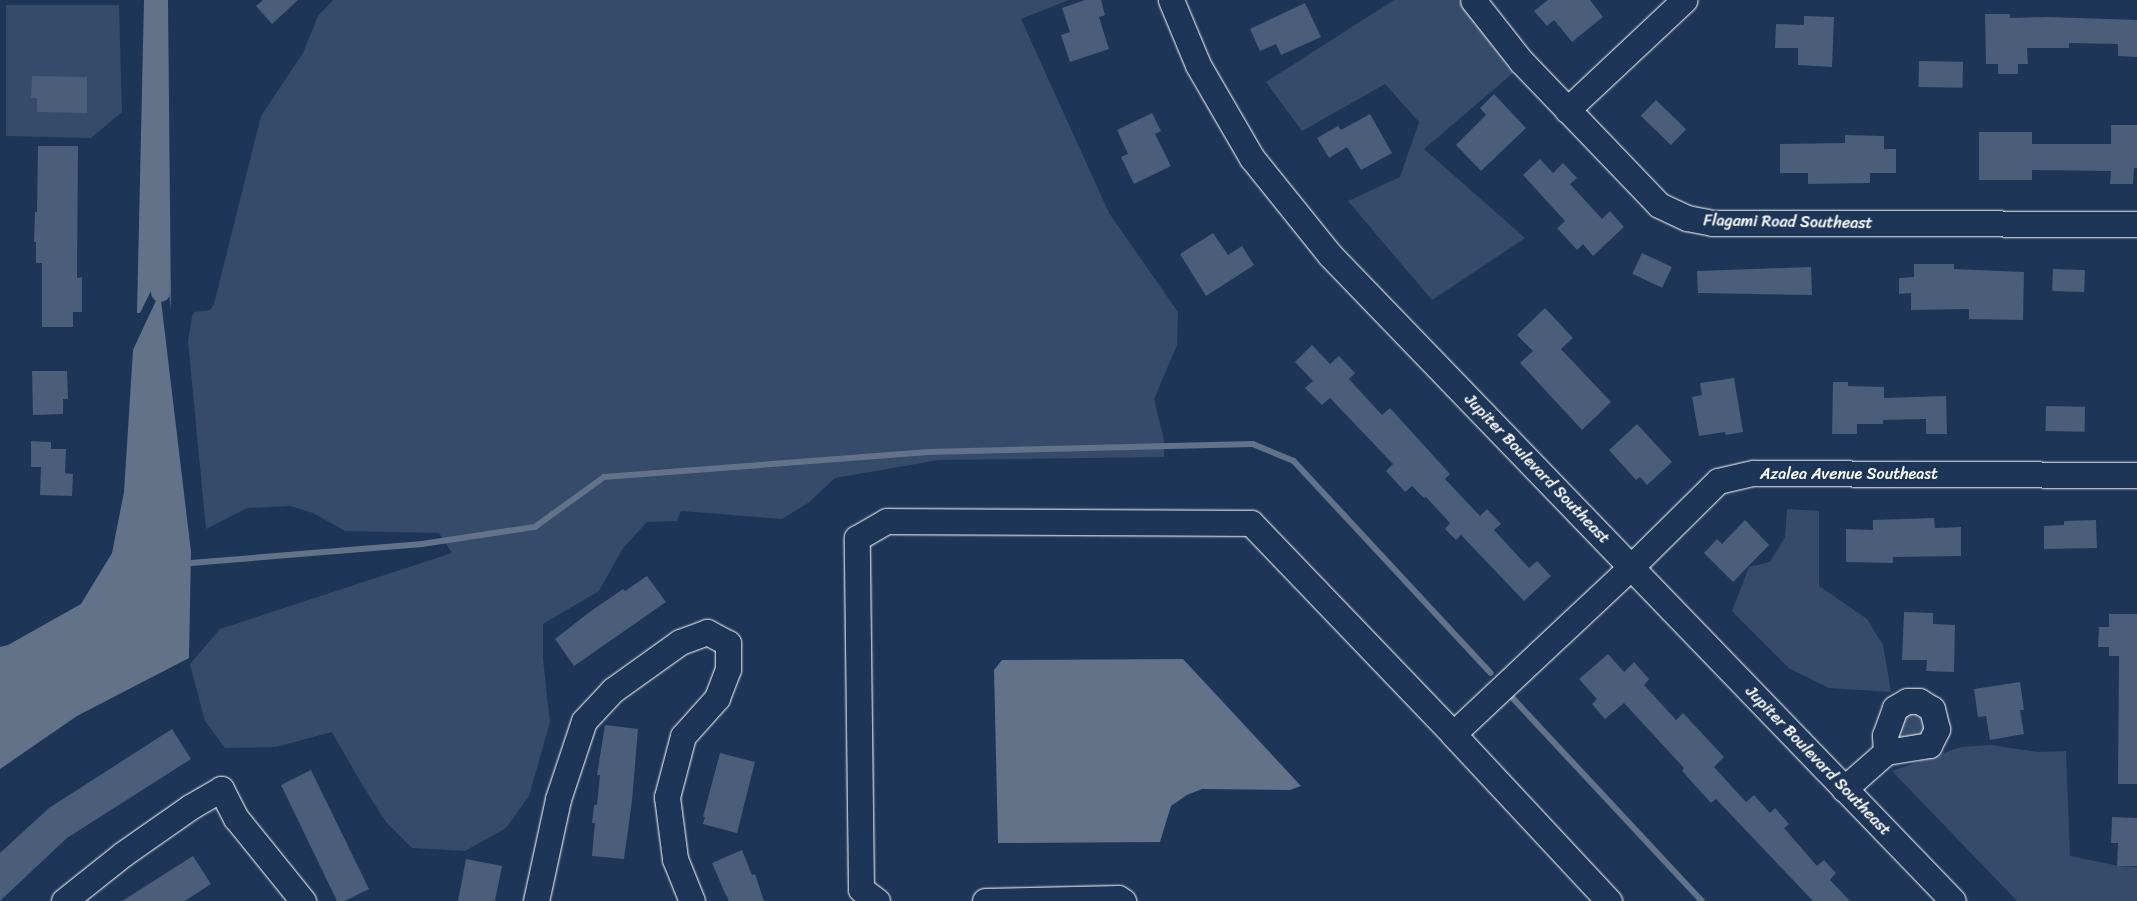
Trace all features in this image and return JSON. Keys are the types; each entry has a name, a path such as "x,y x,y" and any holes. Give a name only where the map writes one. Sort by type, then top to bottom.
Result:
{"street":[{"name":"Jupiter Boulevard Southeast","path":"1171,0 1198,65 1252,158 1330,255 1953,901"},
{"name":"Flagami Road Southeast","path":"1473,0 1520,60 1659,205 1687,218 1712,223 2137,224"},
{"path":"1568,110 1684,0"},
{"name":"Azalea Avenue Southeast","path":"1454,734 1632,566 1718,481 1754,472 2137,475"},
{"path":"877,901 861,889 858,538 887,522 1250,522 1454,734 1602,899"},
{"path":"536,901 558,799 584,721 613,690 680,642 707,632 728,643 728,669 717,698 683,736 667,797 675,859 692,901"},
{"path":"1844,789 1886,752"},
{"path":"64,901 123,854 190,806 221,789 236,818 303,901"},
{"path":"985,901 1118,898 1123,901"}],"shaded area":[{"path":"144,0 168,0 171,309 169,292 161,284 153,287 140,313 137,313"},
{"path":"333,0 1069,0 1021,19 1109,213 1178,312 1177,345 1154,399 1164,440 1164,457 939,460 835,478 808,503 782,519 681,511 677,521 647,522 623,548 599,591 543,624 543,659 550,722 529,796 506,828 465,851 412,848 386,822 332,732 276,747 225,748 205,721 190,664 220,629 452,553 439,533 345,531 313,513 290,506 247,508 206,529 188,341 192,316 195,312 210,310 214,304 261,116 303,53 318,16"},
{"path":"1394,0 1458,0 1513,73 1424,149 1525,238 1432,300 1348,201 1400,177 1419,122 1385,84 1302,131 1266,82"},
{"path":"6,5 119,5 122,112 91,138 6,136"},
{"path":"160,292 191,552 189,658 77,716 0,769 0,647 8,645 81,604 112,553 124,492 133,350"},
{"path":"1787,509 1819,511 1819,586 1867,619 1883,645 1891,692 1829,688 1790,669 1732,611 1749,567 1770,562 1785,537"},
{"path":"1183,659 1301,786 1290,790 1202,789 1187,795 1171,806 1160,842 998,843 994,670 1002,660"},
{"path":"1923,711 1924,737 1903,739 1898,735 1901,713"},
{"path":"1991,745 2038,752 2066,751 2070,856 2119,866 2137,867 2137,901 2017,901 1892,771 1961,747"}],"building":[{"path":"263,0 298,0 272,24 256,6"},
{"path":"1085,0 1101,0 1105,15 1099,17 1109,49 1070,62 1061,35 1070,32 1062,8"},
{"path":"1548,0 1590,0 1603,17 1572,42 1554,20 1547,26 1534,11"},
{"path":"1305,3 1321,37 1281,55 1276,44 1260,51 1250,29"},
{"path":"1985,14 2010,14 2010,18 2047,17 2137,20 2137,57 2118,56 2118,44 2069,43 2069,48 2027,48 2028,64 2018,64 2018,74 1998,74 1998,64 1986,64"},
{"path":"1804,16 1834,17 1832,67 1798,65 1798,48 1775,48 1776,24 1804,25"},
{"path":"1919,61 1963,62 1963,88 1919,87"},
{"path":"32,76 87,77 87,113 37,112 37,98 31,98"},
{"path":"1494,94 1526,128 1481,171 1456,145 1486,115 1480,108"},
{"path":"1656,100 1686,129 1671,145 1641,116"},
{"path":"1152,113 1161,131 1155,134 1171,166 1134,184 1121,157 1128,154 1117,130"},
{"path":"1370,114 1392,153 1361,170 1347,147 1329,158 1317,138 1338,126 1341,130"},
{"path":"2111,125 2137,125 2137,168 2134,168 2133,184 2110,184 2111,171 2032,170 2032,180 1979,180 1979,132 2032,132 2032,144 2111,144"},
{"path":"1845,135 1884,136 1884,149 1896,149 1896,173 1870,173 1870,183 1808,184 1808,173 1780,173 1780,144 1845,143"},
{"path":"38,146 78,146 77,278 82,277 82,312 73,312 73,327 42,327 42,263 36,263 36,242 34,242 35,212 37,212"},
{"path":"1540,159 1553,173 1563,163 1577,178 1570,184 1602,219 1610,211 1624,227 1593,256 1583,244 1577,250 1557,228 1565,221 1523,175"},
{"path":"1213,233 1228,255 1242,246 1254,265 1206,296 1180,254"},
{"path":"1642,253 1672,267 1662,288 1632,274"},
{"path":"1914,264 1954,264 1954,269 2024,272 2023,320 1969,319 1969,309 1911,310 1911,293 1899,294 1899,278 1914,277"},
{"path":"1811,267 1812,295 1698,293 1697,271"},
{"path":"2053,269 2085,270 2084,292 2052,291"},
{"path":"1545,308 1573,338 1561,349 1611,402 1582,430 1520,363 1533,351 1517,335"},
{"path":"1312,345 1330,364 1339,356 1355,373 1349,379 1382,415 1390,408 1450,474 1445,479 1480,516 1487,509 1501,524 1494,530 1529,568 1537,561 1551,576 1524,601 1461,535 1456,540 1445,529 1450,523 1426,497 1424,498 1412,486 1405,492 1386,471 1393,464 1330,398 1322,405 1305,388 1313,381 1295,362"},
{"path":"32,371 67,371 68,399 63,399 63,414 33,415"},
{"path":"1734,378 1743,432 1726,435 1725,432 1699,436 1692,397 1702,395 1700,383"},
{"path":"1833,382 1848,382 1848,386 1884,387 1884,398 1946,396 1947,434 1926,434 1926,419 1883,420 1883,424 1857,424 1857,434 1832,434"},
{"path":"2046,406 2085,407 2085,432 2046,431"},
{"path":"1637,424 1672,462 1647,485 1640,477 1636,480 1609,450"},
{"path":"31,441 51,442 51,449 66,449 65,473 73,474 72,496 40,495 41,467 31,467"},
{"path":"1934,518 1935,528 1961,527 1961,556 1893,557 1893,563 1846,562 1846,529 1873,530 1873,520"},
{"path":"1745,520 1769,545 1733,582 1704,553 1717,539 1722,544"},
{"path":"2096,520 2097,548 2044,549 2044,526 2064,525 2064,521"},
{"path":"647,576 666,602 574,666 555,639 623,589 625,591"},
{"path":"1904,612 1933,613 1933,624 1955,625 1954,672 1926,671 1927,660 1902,660"},
{"path":"2109,614 2137,614 2137,784 2118,784 2119,656 2109,656 2109,647 2098,647 2099,627 2109,627"},
{"path":"1608,654 1624,672 1634,662 1649,679 1644,685 1676,720 1683,713 1724,757 1714,767 1746,802 1754,795 1770,813 1775,808 1789,824 1784,828 1817,866 1824,860 1836,873 1830,880 1850,901 1813,901 1716,799 1711,803 1682,771 1684,768 1624,703 1605,719 1592,704 1597,699 1579,679"},
{"path":"2020,682 2024,710 2020,710 2024,734 1990,740 1986,716 1978,717 1974,689"},
{"path":"605,725 638,729 632,801 624,859 592,856 595,823 592,823 594,805 597,805 600,775 597,775"},
{"path":"172,729 191,759 67,838 0,901 0,853 49,808"},
{"path":"720,753 755,762 737,833 703,824 705,817 703,817"},
{"path":"311,770 369,889 345,901 337,901 281,785"},
{"path":"2112,817 2137,818 2137,866 2117,866 2118,843 2111,843"},
{"path":"742,850 752,875 755,874 764,901 729,901 724,891 712,863"},
{"path":"193,856 211,884 185,901 122,901"},
{"path":"466,859 502,866 495,901 458,901"}],"waterway":[{"path":"160,259 160,292"},
{"path":"191,563 422,544 535,527 604,477 928,452 1253,444 1294,461 1491,673"},
{"path":"1511,696 1702,901"}]}
